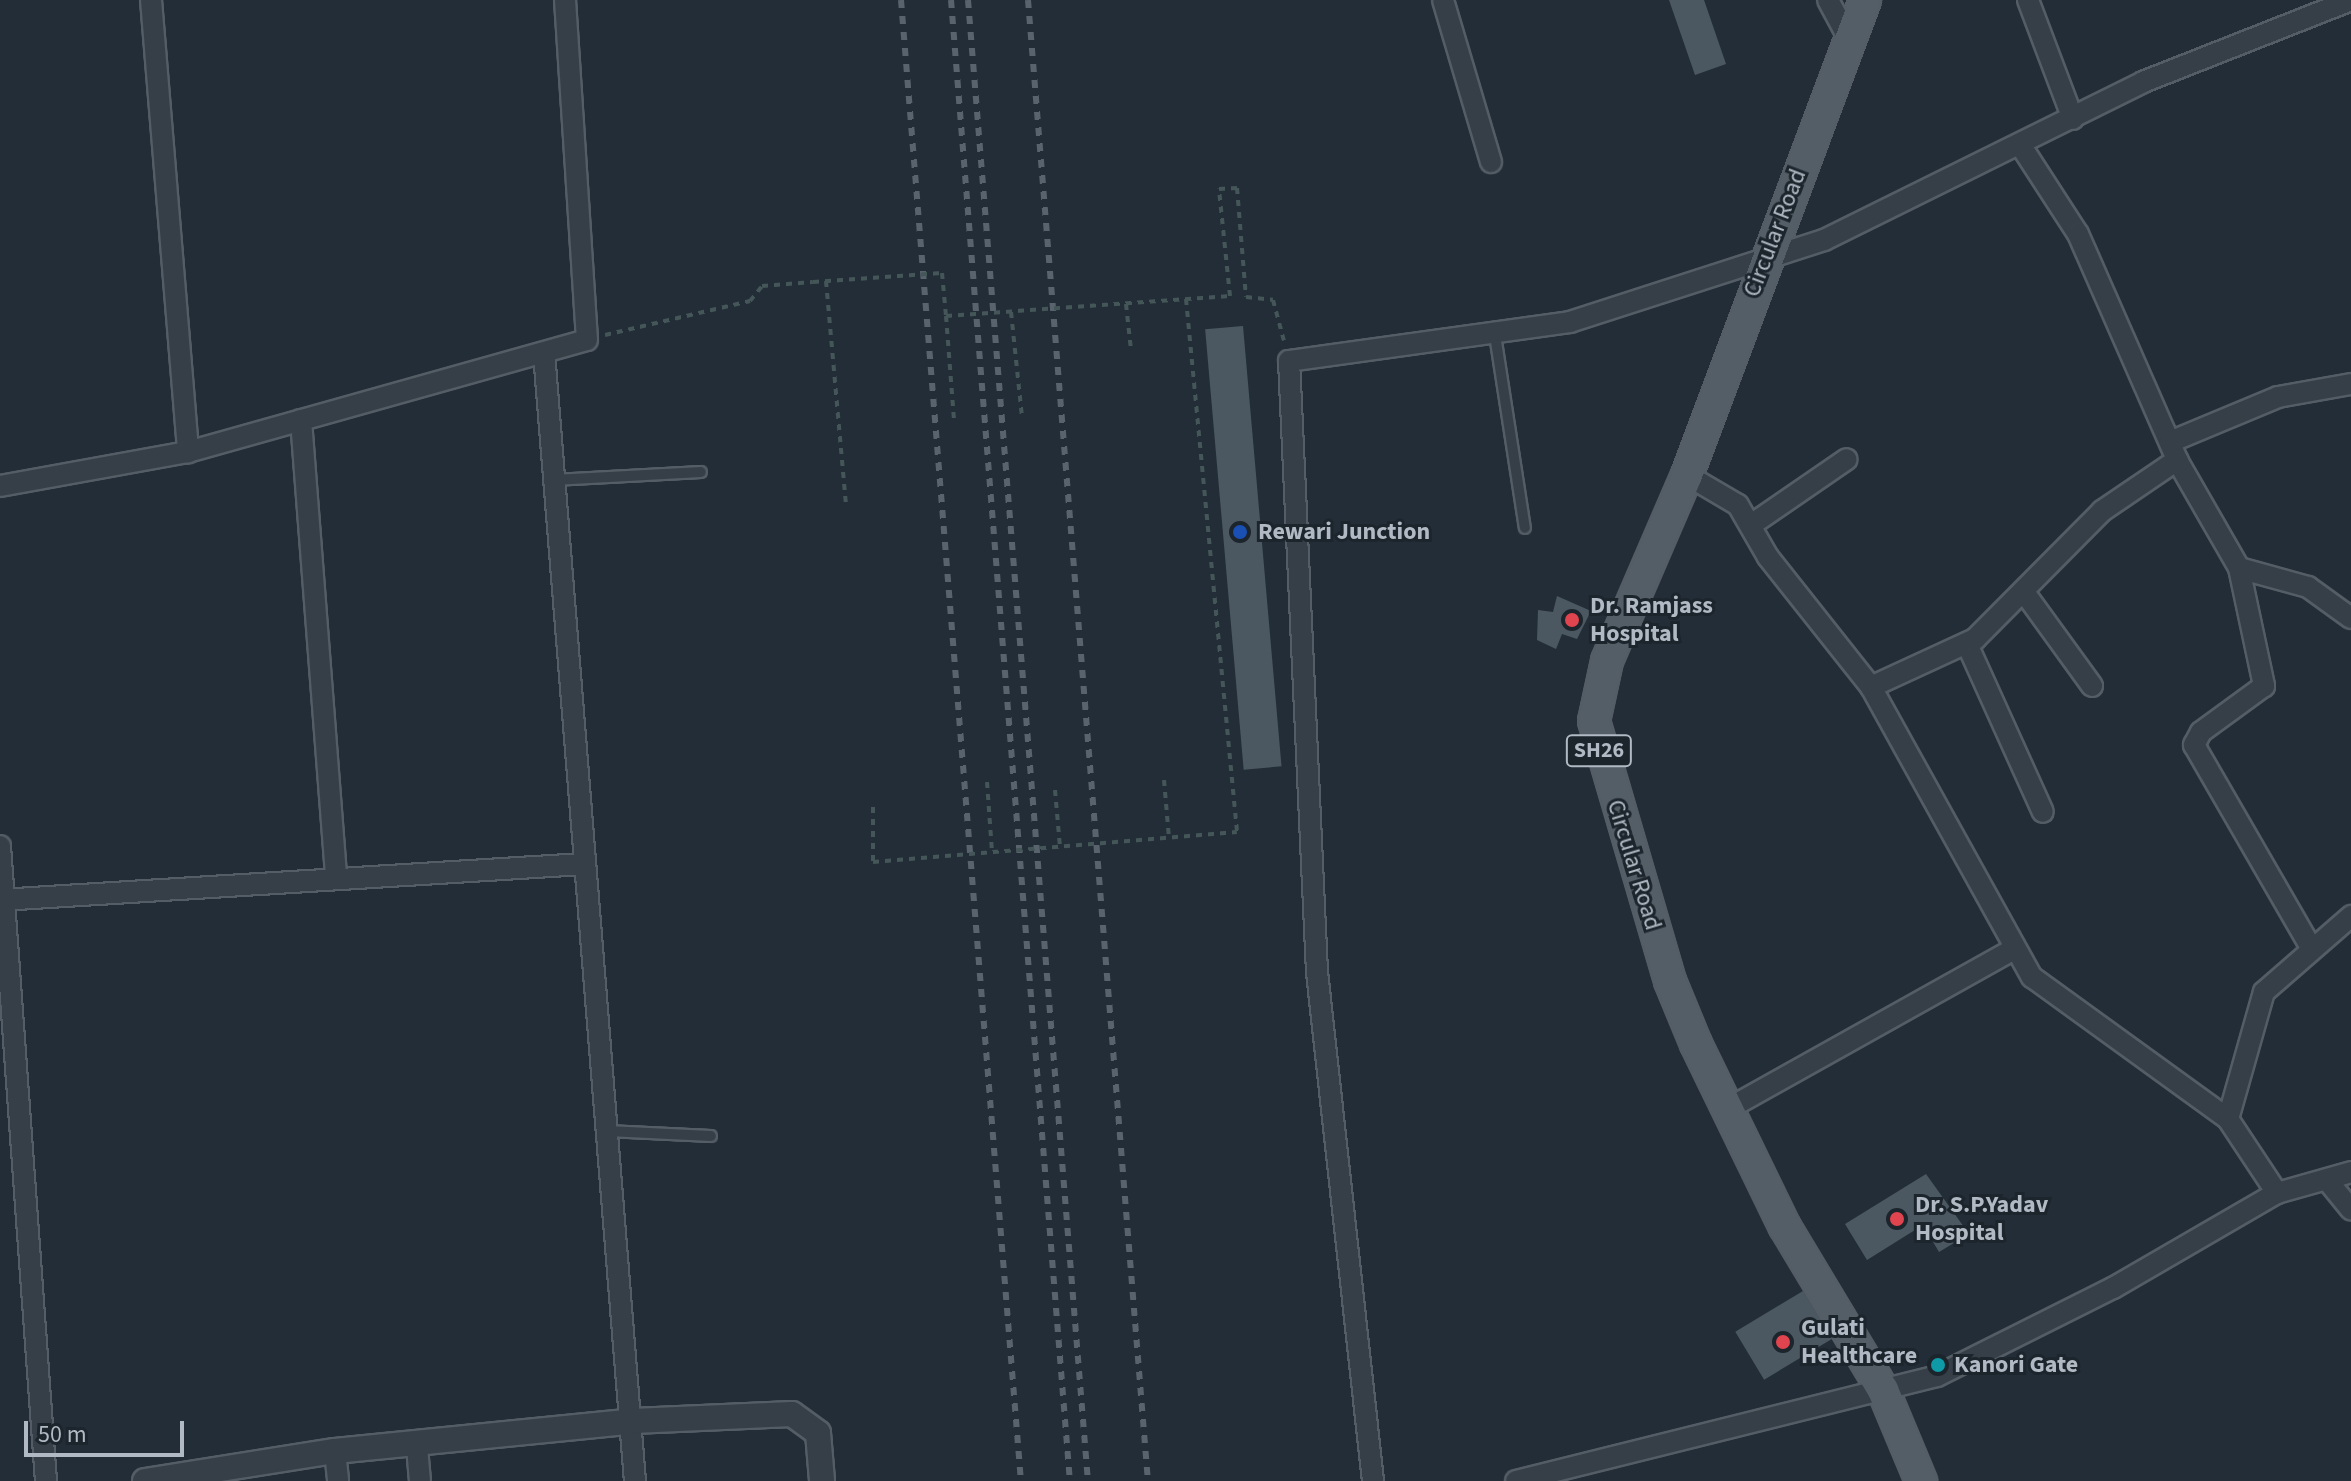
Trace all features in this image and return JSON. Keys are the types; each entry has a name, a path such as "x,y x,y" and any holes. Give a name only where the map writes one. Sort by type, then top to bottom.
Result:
{"main road":[{"name":"Circular Road","path":"1865,0 1764,258 1687,475 1607,661 1594,721 1670,981 1726,1110 1785,1227 1883,1390 1921,1481"}],"street":[{"path":"151,0 188,452"},
{"path":"0,486 188,452 587,340 565,0"},
{"path":"1443,0 1491,162"},
{"path":"1828,0 1849,39"},
{"path":"2028,0 2073,119"},
{"path":"1373,1481 1317,972 1289,361 1495,335 1570,322 1764,258 1885,215 2143,82 2351,0"},
{"path":"2021,146 2078,234 2174,451 2239,568 2264,686 2201,732 2194,745 2310,946"},
{"path":"544,353 583,864 633,1421 635,1481"},
{"path":"1871,687 1967,644 2024,592 2102,511 2174,451 2278,397 2351,384"},
{"path":"301,420 336,879"},
{"path":"1751,525 1847,459"},
{"path":"1687,475 1738,505 1768,557 1871,687 2014,949 2058,1002 2228,1119 2277,1193"},
{"path":"2239,568 2308,587 2351,618"},
{"path":"2024,592 2092,686"},
{"path":"1967,644 2043,812"},
{"path":"0,846 46,1481"},
{"path":"2,900 583,864"},
{"path":"2228,1119 2264,992 2310,946 2351,916"},
{"path":"1726,1110 2014,949"},
{"path":"1516,1481 1883,1390 1996,1348 2277,1193 2351,1172"},
{"path":"2327,1180 2351,1210"},
{"path":"145,1481 240,1473 335,1451 417,1447 633,1421 802,1417 818,1433 822,1481"},
{"path":"417,1447 420,1481"},
{"path":"335,1451 338,1481"}],"lane":[{"path":"1495,335 1525,528"},
{"path":"554,480 701,472"},
{"path":"607,1131 711,1136"}],"path":[{"path":"946,316 1230,296 1219,189 1237,188 1246,297 1273,300 1289,361"},
{"path":"587,340 750,301 762,286 942,273 954,421"},
{"path":"826,281 846,506"},
{"path":"873,807 873,862 1237,832 1186,299"},
{"path":"1126,304 1131,350"},
{"path":"1011,312 1022,417"},
{"path":"1164,780 1169,838"},
{"path":"987,782 992,852"},
{"path":"1055,790 1060,847"}],"building":[{"path":"1669,0 1704,0 1726,64 1695,75"},
{"path":"1243,326 1282,766 1244,770 1205,329"},
{"path":"1557,596 1591,611 1577,639 1562,634 1556,649 1537,640 1538,610 1553,612"},
{"path":"1926,1174 1969,1234 1939,1252 1923,1225 1867,1260 1845,1224"},
{"path":"1803,1291 1832,1339 1764,1380 1735,1332"}],"railway":[{"path":"901,0 1021,1481"},
{"path":"951,0 1070,1481"},
{"path":"968,0 1088,1481"},
{"path":"1028,0 1148,1481"}],"place":[{"name":"Rewari Junction","path":"1240,532"},
{"name":"Dr. Ramjass Hospital","path":"1572,620"},
{"name":"Dr. S.P.Yadav Hospital","path":"1897,1219"},
{"name":"Gulati Healthcare","path":"1783,1342"},
{"name":"Kanori Gate","path":"1938,1365"}]}
